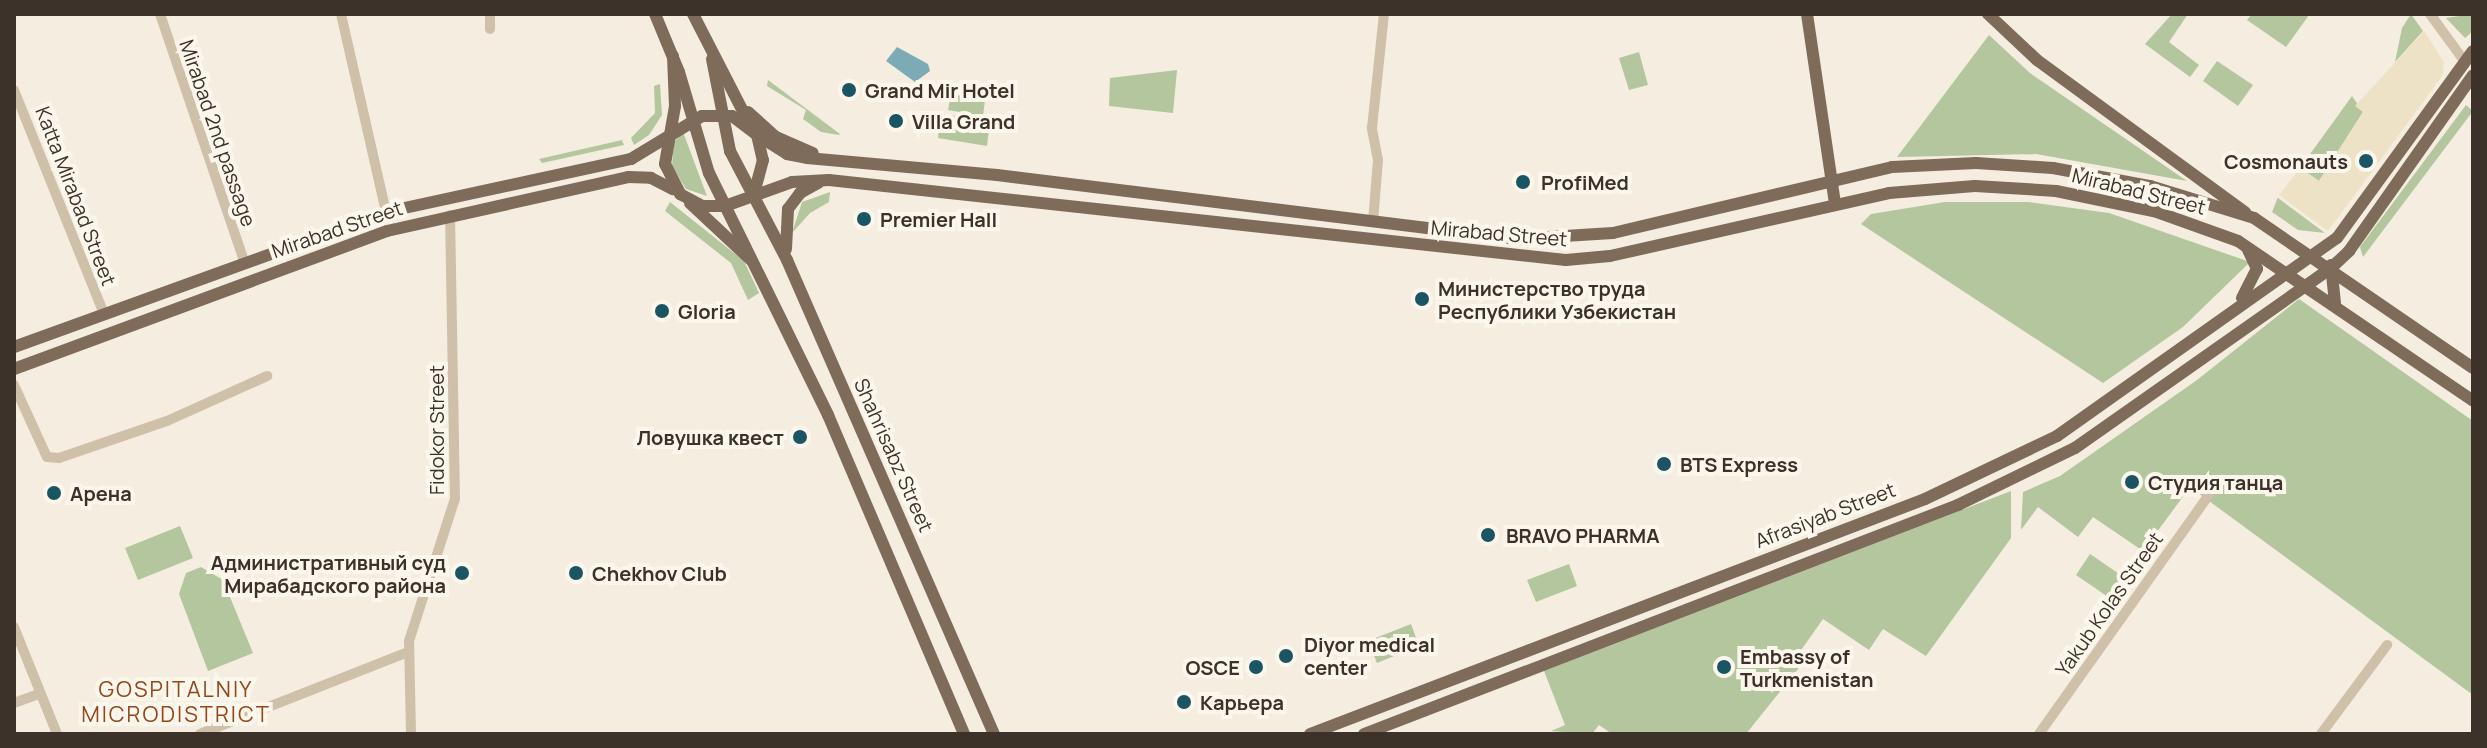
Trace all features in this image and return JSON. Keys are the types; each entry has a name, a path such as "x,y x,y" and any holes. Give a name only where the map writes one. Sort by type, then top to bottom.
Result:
{"main road":[{"path":"655,14 673,56 692,120 725,206 828,415 964,734"},
{"path":"693,14 712,59 754,131 763,169 754,194"},
{"path":"1807,14 1835,204"},
{"path":"1988,14 2047,67 2254,218 2351,280 2473,368"},
{"name":"Afrasiyab Street","path":"1310,734 1997,468 2072,427 2337,238 2469,65 2473,51"},
{"path":"673,56 675,106 665,164 680,194 751,260"},
{"name":"Shahrisabz Street","path":"712,59 720,114 730,151 787,260 994,734"},
{"name":"Afrasiyab Street","path":"1364,734 2021,477 2098,434 2331,268 2349,251 2473,75"},
{"name":"Mirabad Street","path":"735,96 776,137 835,160"},
{"name":"Mirabad Street","path":"720,114 754,131 787,154 997,175 1516,239 1564,239 1613,233 1831,180 1909,166 2027,165 2139,184 2254,218"},
{"path":"692,120 720,114"},
{"name":"Mirabad Street","path":"14,347 386,212 631,159 692,120"},
{"path":"897,187 904,176 901,166"},
{"path":"551,174 556,193"},
{"path":"994,198 990,186 997,175"},
{"name":"Mirabad Street","path":"14,369 366,238 450,215 639,176 680,194"},
{"name":"Mirabad Street","path":"725,206 792,182 829,180 1554,260 1610,256 1835,204 1928,188 2030,188 2145,208 2238,241 2335,303 2473,401"},
{"path":"787,260 788,209 805,189 829,180"},
{"path":"680,194 703,206 725,206"},
{"name":"Afrasiyab Street","path":"2335,303 2331,268 2337,238"},
{"path":"2228,314 2250,288 2257,269 2253,255 2238,241"},
{"path":"2349,251 2351,280"},
{"path":"272,253 281,260 279,270"},
{"path":"2306,284 2313,257"}],"street":[{"name":"Mirabad 2nd passage","path":"160,14 245,263"},
{"path":"341,14 386,212"},
{"path":"490,14 490,29"},
{"path":"1373,222 1378,160 1372,128 1384,14"},
{"path":"2430,14 2469,65"},
{"name":"Katta Mirabad Street","path":"14,90 104,314"},
{"name":"Fidokor Street","path":"411,734 408,652 455,499 450,215"},
{"path":"14,385 47,457 59,458 143,430 267,376"},
{"name":"Yakub Kolas Street","path":"2039,734 2209,495"},
{"path":"14,627 57,734"},
{"path":"2321,734 2387,645"},
{"path":"200,734 408,652"},
{"path":"14,703 39,694"}],"green space":[{"path":"2172,14 2188,14 2169,42 2199,65 2190,77 2145,44"},
{"path":"2252,14 2309,15 2286,47 2247,20"},
{"path":"2411,14 2423,31 2395,62 2402,28"},
{"path":"2473,14 2473,31 2465,38 2446,18"},
{"path":"1989,35 2030,73 2187,181 2036,154 1897,157"},
{"path":"1639,52 1648,85 1629,90 1619,58"},
{"path":"2217,61 2253,85 2238,106 2203,81"},
{"path":"1177,70 1173,113 1109,106 1110,78"},
{"path":"768,80 840,134 821,132 803,119 806,110 767,86"},
{"path":"660,84 662,115 649,135 634,145 631,138 655,113 654,86"},
{"path":"951,94 985,100 983,116 948,110"},
{"path":"2352,96 2363,112 2319,181 2300,168"},
{"path":"2466,105 2473,111 2363,257 2360,247"},
{"path":"941,114 990,121 987,146 938,138"},
{"path":"683,132 707,196 686,189 672,166 674,142"},
{"path":"622,140 624,145 542,163 539,159"},
{"path":"830,192 829,202 810,213 792,233 802,202"},
{"path":"2278,197 2325,233 2298,230 2272,212"},
{"path":"670,202 744,261 759,293 748,300 731,263 665,211"},
{"path":"1945,202 2028,202 2109,213 2250,262 2183,327 2103,383 1861,224 1871,214"},
{"path":"2299,299 2473,421 2473,695 2190,487 2143,551 2093,517 2078,537 2038,507 2021,530 2023,492 2060,476 2197,380"},
{"path":"2011,491 2011,538 1926,656 1883,629 1869,650 1823,619 1799,653 1798,669 1746,734 1612,734 1599,725 1592,734 1551,731 1565,725 1544,671"},
{"path":"180,526 193,558 138,580 125,548"},
{"path":"2090,554 2131,582 2117,603 2076,575"},
{"path":"1569,564 1577,586 1536,602 1527,580"},
{"path":"201,567 223,580 253,653 208,671 179,594 186,573"},
{"path":"1411,624 1419,646 1377,663 1368,641"}],"shaded area":[{"path":"2424,31 2444,62 2443,75 2328,231 2279,195 2300,168 2319,181 2363,112 2355,106"}],"water":[{"path":"897,47 928,64 930,71 915,82 886,61"}],"place":[{"name":"Grand Mir Hotel","path":"849,90"},
{"name":"Villa Grand","path":"896,121"},
{"name":"Cosmonauts","path":"2366,161"},
{"name":"ProfiMed","path":"1523,182"},
{"name":"Premier Hall","path":"864,219"},
{"name":"Министерство труда Республики Узбекистан","path":"1422,299"},
{"name":"Gloria","path":"662,311"},
{"name":"Ловушка квест","path":"800,437"},
{"name":"BTS Express","path":"1664,464"},
{"name":"Студия танца","path":"2132,482"},
{"name":"Арена","path":"54,493"},
{"name":"BRAVO PHARMA","path":"1488,535"},
{"name":"Административный суд Мирабадского района","path":"462,573"},
{"name":"Chekhov Club","path":"576,573"},
{"name":"Diyor medical center","path":"1286,656"},
{"name":"OSCE","path":"1256,667"},
{"name":"Embassy of Turkmenistan","path":"1724,667"},
{"name":"Карьера","path":"1184,702"}],"district":[{"name":"GOSPITALNIY MICRODISTRICT","path":"176,702"}]}
